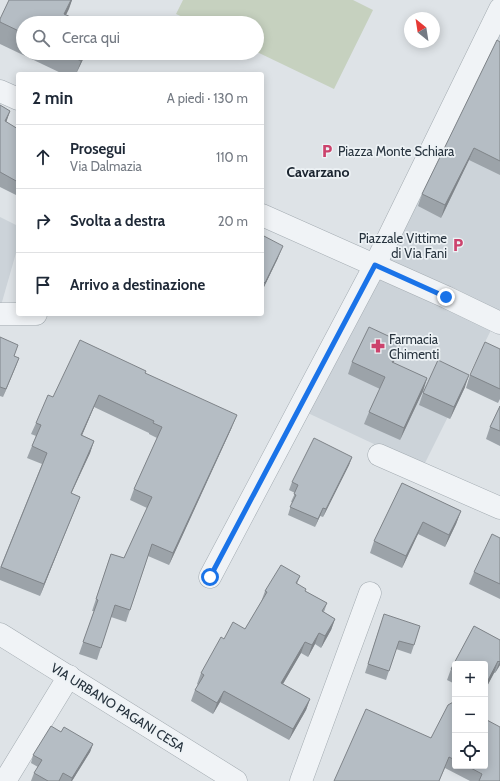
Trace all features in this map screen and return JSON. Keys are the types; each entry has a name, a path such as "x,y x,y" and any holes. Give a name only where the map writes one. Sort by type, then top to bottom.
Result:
{"street":[{"path":"210,577 375,265 498,21"},
{"path":"0,91 16,98"},
{"path":"264,216 446,297 500,323"},
{"path":"0,314 16,314"},
{"path":"379,456 500,508"},
{"path":"301,781 370,593"},
{"name":"VIA URBANO PAGANI CESA","path":"0,634 236,781"},
{"path":"5,781 69,676"}],"shaded area":[{"path":"500,22 500,333 493,326 423,467 295,407"},
{"path":"0,217 16,225 16,253 0,309"}],"green space":[{"path":"183,0 353,0 373,10 334,89 264,55 264,16 180,16 176,14"}],"building":[{"path":"9,0 71,0 64,14 68,16 16,16 16,30 0,22"},
{"path":"497,40 500,42 500,161 474,148 445,205 422,194"},
{"path":"0,105 10,111 5,121 16,128 16,181 0,172"},
{"path":"264,236 283,246 265,283 264,282"},
{"path":"369,327 401,342 392,362 427,378 404,428 369,412 385,377 352,362"},
{"path":"0,337 18,345 14,356 19,358 6,389 0,387"},
{"path":"80,340 146,371 145,373 237,415 173,553 152,544 130,610 115,605 101,648 83,642 98,600 96,599 111,554 124,558 152,497 134,489 162,427 153,423 154,421 99,395 81,435 94,441 71,493 80,497 44,584 1,567 47,453 32,446 41,425 36,423 48,395 53,397"},
{"path":"485,342 500,349 500,389 470,375"},
{"path":"438,360 469,375 454,407 423,393"},
{"path":"500,406 500,431 490,427"},
{"path":"314,438 352,457 326,509 323,508 318,519 290,507 296,495 294,494 298,485 292,482"},
{"path":"402,483 461,511 449,535 423,522 406,556 374,541"},
{"path":"492,534 500,538 500,584 474,572"},
{"path":"281,565 300,576 296,583 306,589 305,591 327,603 322,611 335,619 325,636 319,633 312,645 305,642 281,683 310,699 293,729 224,691 217,703 195,690 204,675 201,673 221,637 224,639 233,622 245,629"},
{"path":"384,614 420,626 414,645 399,641 389,671 368,664"},
{"path":"474,626 500,640 500,661 498,661 488,680 488,661 455,661"},
{"path":"452,703 452,758 449,757 439,781 334,781 366,709 431,738 448,705"},
{"path":"488,721 500,727 500,781 479,781 482,774 473,769 488,769"},
{"path":"51,726 61,732 64,727 93,744 72,778 63,773 59,781 48,781 34,773 42,760 33,755"}],"place":[{"name":"Piazza Monte Schiara","path":"327,151"},
{"name":"Piazzale Vittime di Via Fani","path":"458,245"},
{"name":"Farmacia Chimenti","path":"378,346"}],"district":[{"name":"Cavarzano","path":"318,172"}],"route":[{"path":"210,577 375,265 446,297"}]}
